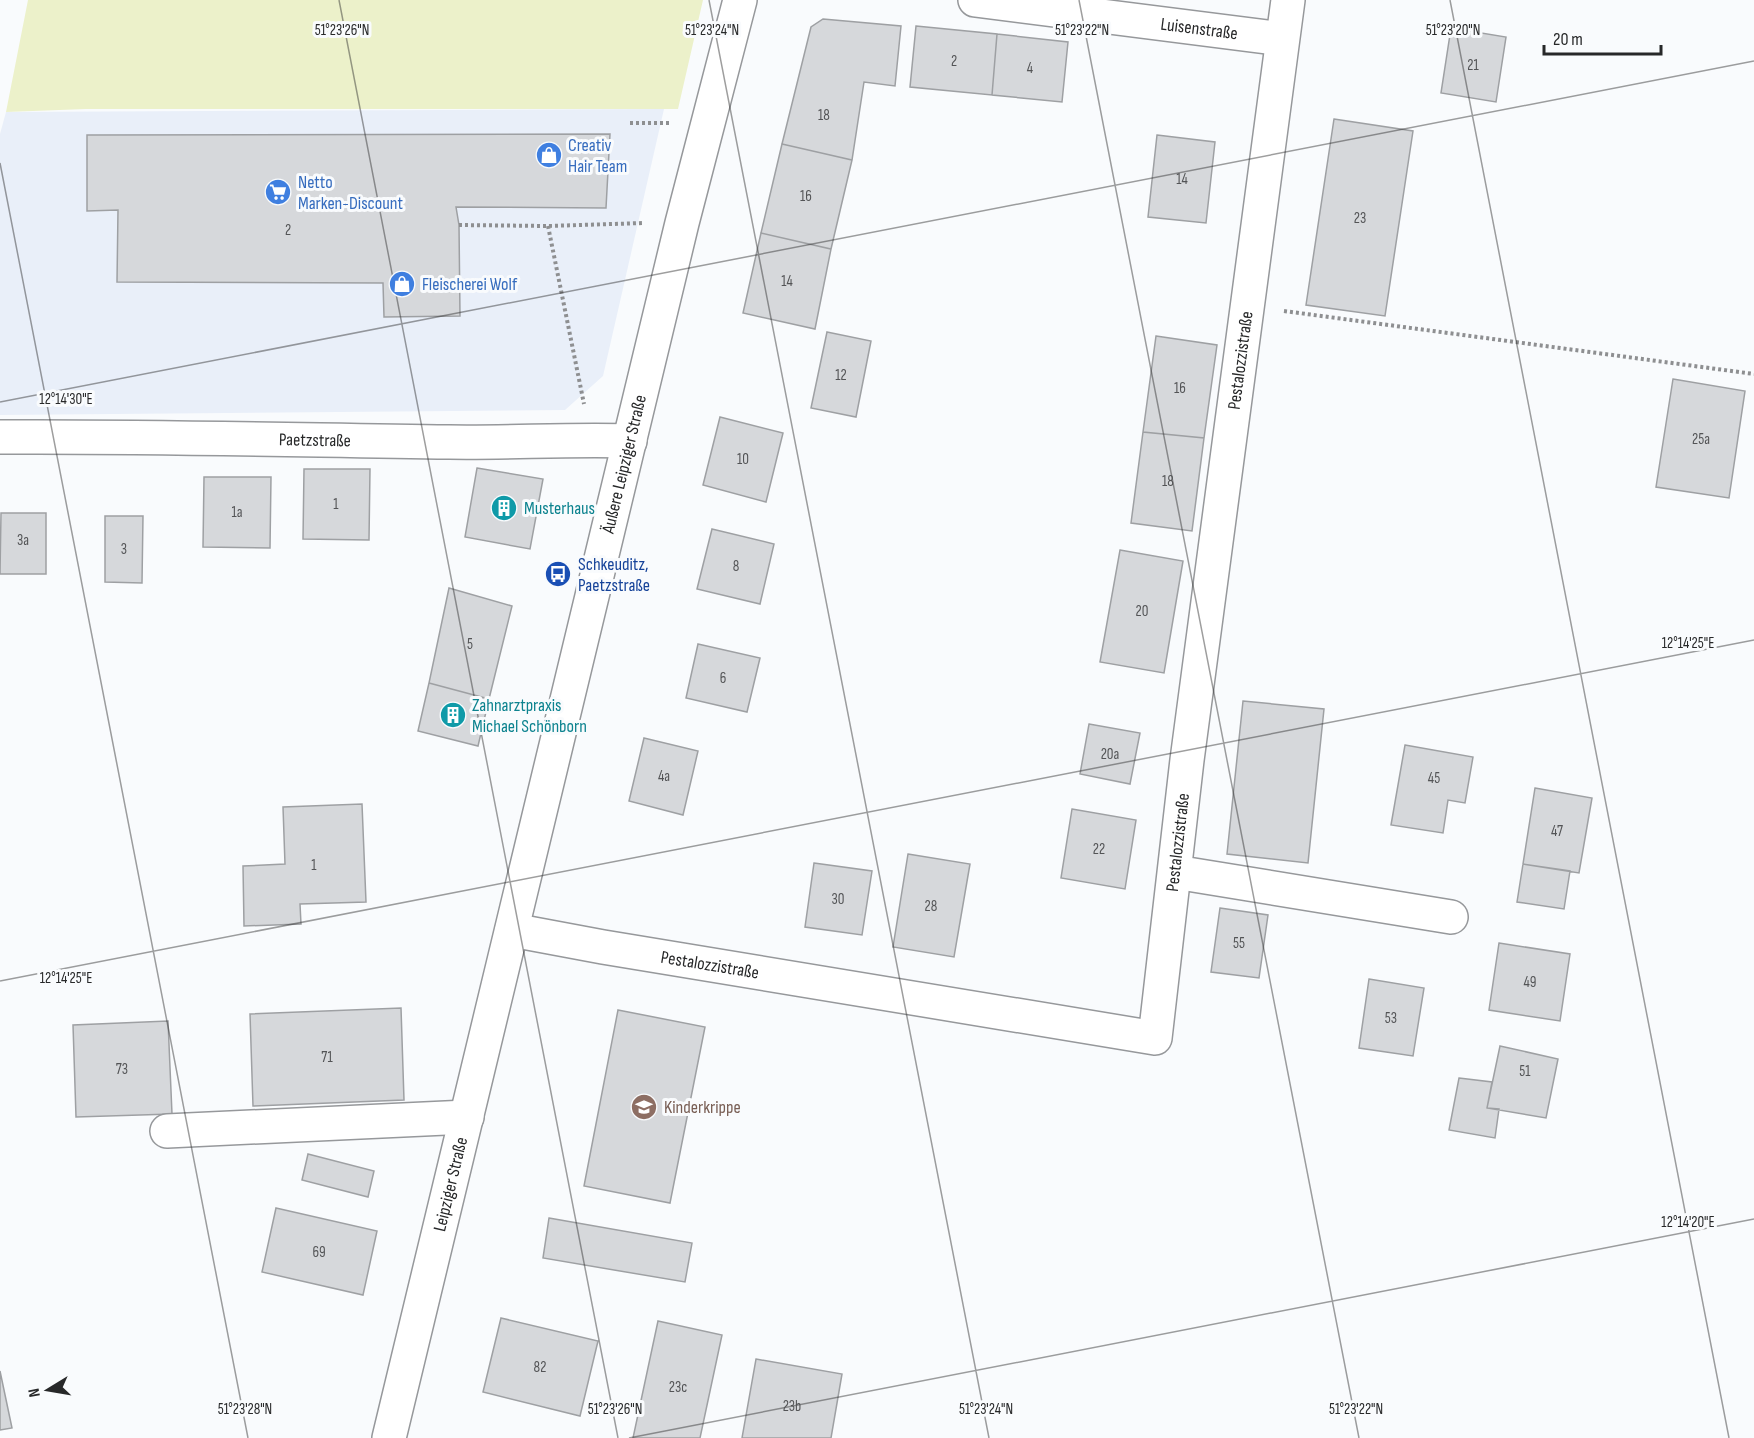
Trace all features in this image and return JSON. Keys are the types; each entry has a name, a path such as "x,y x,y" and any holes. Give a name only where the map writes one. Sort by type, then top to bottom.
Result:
{"street":[{"name":"Äußere Leipziger Straße","path":"512,930 682,223 740,0"},
{"name":"Luisenstraße","path":"975,0 1282,39"},
{"name":"Pestalozzistraße","path":"512,930 1155,1038 1188,760 1288,0"},
{"name":"Paetzstraße","path":"0,436 452,442 630,441"},
{"path":"1175,872 1451,917"},
{"name":"Leipziger Straße","path":"389,1438 512,930"},
{"path":"167,1131 467,1117"}],"path":[{"path":"459,225 682,223"},
{"path":"548,226 591,440"},
{"path":"1247,306 1754,374"}],"shaded area":[{"path":"664,109 603,376 565,410 0,415 0,134 6,112"}],"green space":[{"path":"28,0 703,0 678,109 86,109 6,112"}],"building":[{"path":"823,19 901,26 895,86 864,82 852,160 782,144 811,27"},
{"path":"916,26 997,34 992,95 910,87"},
{"path":"1451,28 1506,37 1496,102 1441,93"},
{"path":"997,34 1068,42 1062,102 992,95"},
{"path":"1334,119 1413,131 1385,316 1306,305"},
{"path":"610,134 606,208 456,207 459,225 460,316 384,317 383,283 117,282 118,210 87,211 87,135"},
{"path":"1157,135 1215,142 1206,223 1148,217"},
{"path":"782,144 852,160 831,249 761,233"},
{"path":"761,233 831,249 815,329 743,313"},
{"path":"827,332 871,341 856,417 811,408"},
{"path":"1156,336 1217,345 1204,438 1143,432"},
{"path":"1673,379 1745,391 1729,498 1656,487"},
{"path":"720,417 783,433 766,502 703,485"},
{"path":"1143,432 1204,438 1192,531 1131,523"},
{"name":"Musterhaus","path":"477,468 543,479 530,549 465,537"},
{"path":"304,469 370,469 369,540 303,539"},
{"path":"204,477 271,477 270,548 203,547"},
{"path":"1,513 46,513 46,574 0,574"},
{"path":"105,516 143,516 142,583 105,582"},
{"path":"712,529 774,544 760,604 697,589"},
{"path":"1120,550 1183,561 1164,673 1100,662"},
{"path":"449,588 512,606 489,699 429,683"},
{"path":"698,644 760,658 747,712 686,698"},
{"name":"Zahnarztpraxis Michael Schönborn","path":"429,683 489,699 478,746 418,731"},
{"path":"1243,701 1324,709 1308,863 1227,854"},
{"path":"1089,724 1140,733 1130,784 1080,774"},
{"path":"644,738 698,751 683,815 629,801"},
{"path":"1405,745 1473,757 1465,803 1448,800 1443,833 1391,825"},
{"path":"1535,788 1592,798 1579,873 1523,864"},
{"path":"362,804 366,902 300,904 301,924 244,926 243,866 285,864 283,807"},
{"path":"1072,809 1136,820 1125,889 1061,878"},
{"path":"908,854 970,864 954,957 893,947"},
{"path":"814,863 872,871 862,935 805,927"},
{"path":"1523,864 1570,871 1564,909 1517,902"},
{"path":"1220,908 1268,915 1259,978 1211,972"},
{"path":"1499,943 1570,954 1560,1021 1489,1010"},
{"path":"1369,979 1424,988 1413,1056 1359,1048"},
{"path":"401,1008 404,1100 253,1106 250,1014"},
{"name":"Kinderkrippe","path":"618,1010 705,1027 670,1203 584,1186"},
{"path":"168,1021 172,1114 76,1117 73,1025"},
{"path":"1500,1046 1558,1059 1546,1118 1487,1108"},
{"path":"1459,1078 1492,1082 1487,1108 1499,1109 1495,1138 1449,1130"},
{"path":"308,1154 374,1171 368,1197 302,1180"},
{"path":"276,1208 377,1231 363,1295 262,1272"},
{"path":"549,1218 692,1243 685,1282 543,1258"},
{"path":"501,1318 598,1341 580,1416 483,1392"},
{"path":"658,1321 722,1335 700,1438 633,1438"},
{"path":"756,1359 842,1374 831,1438 742,1438"},
{"path":"0,1371 12,1428 0,1430"}],"place":[{"name":"Creativ Hair Team","path":"549,155"},
{"name":"Netto Marken-Discount","path":"278,192"},
{"name":"Fleischerei Wolf","path":"402,284"},
{"name":"Musterhaus","path":"504,508"},
{"name":"Schkeuditz, Paetzstraße","path":"558,574"},
{"name":"Zahnarztpraxis Michael Schönborn","path":"453,715"},
{"name":"Kinderkrippe","path":"644,1107"}]}
